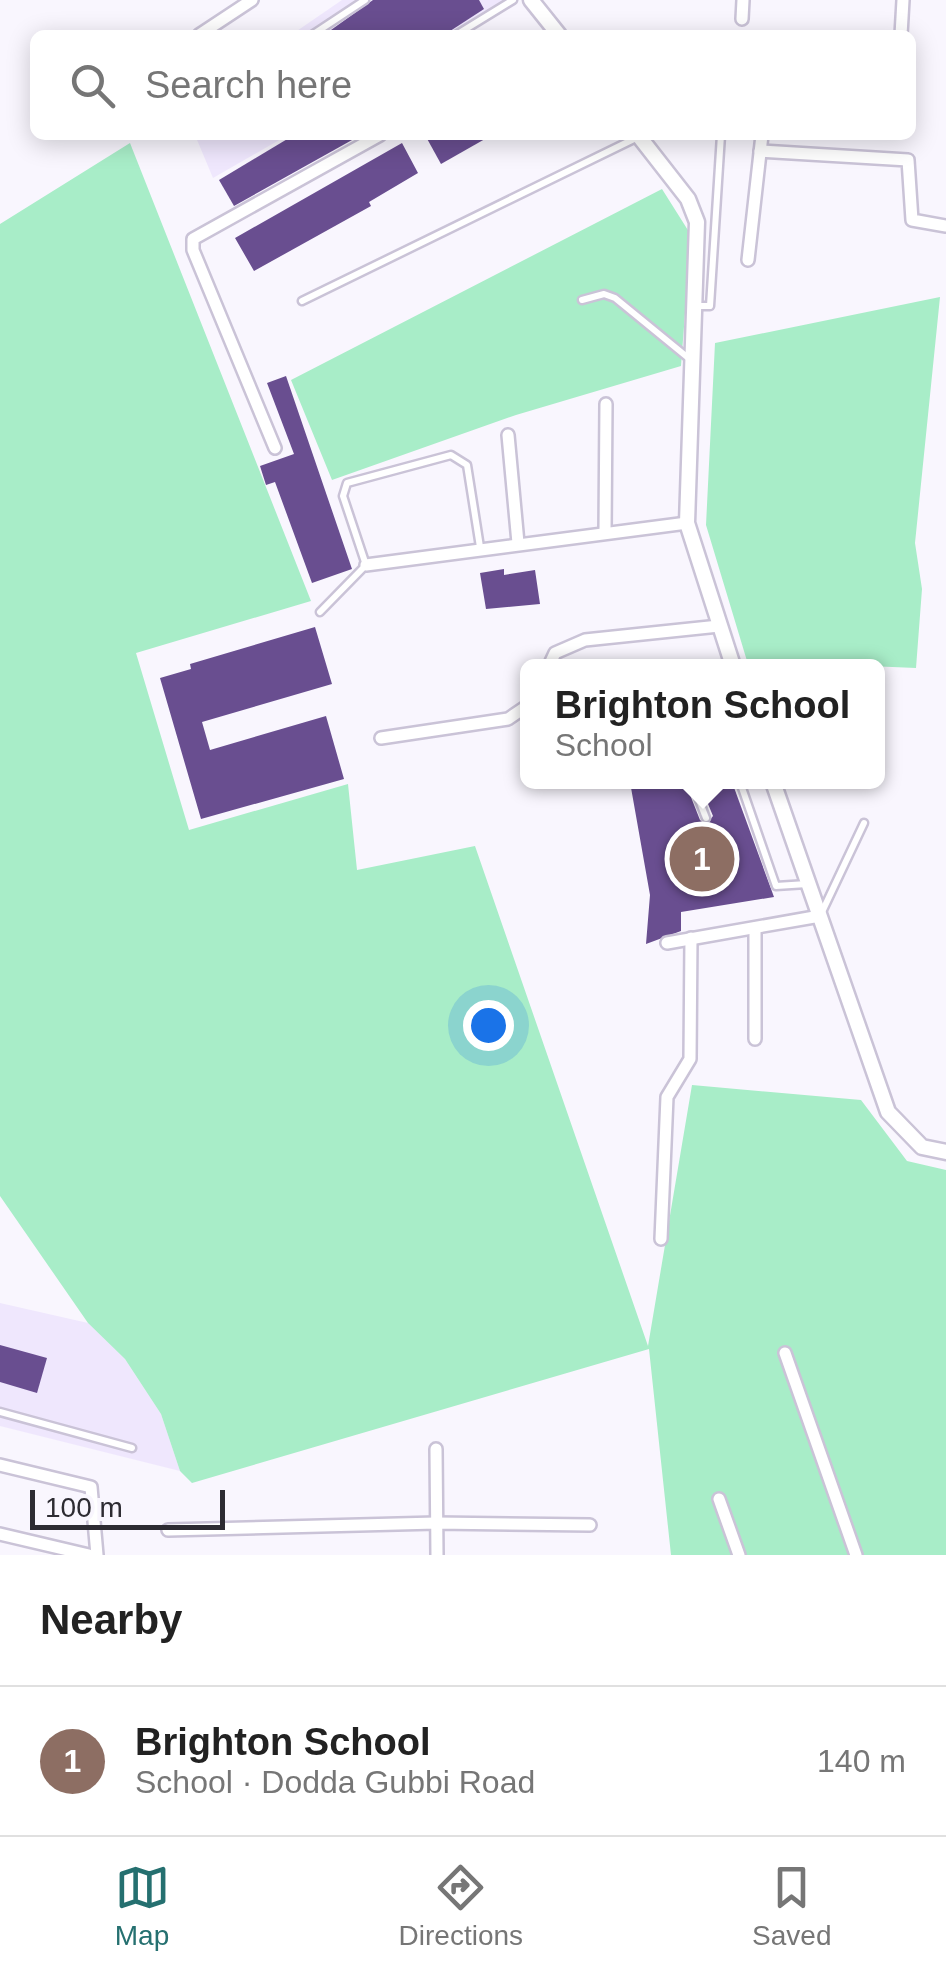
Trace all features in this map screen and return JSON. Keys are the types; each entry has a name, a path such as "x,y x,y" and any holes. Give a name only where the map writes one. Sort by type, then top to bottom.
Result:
{"street":[{"path":"206,30 252,0"},
{"path":"531,0 554,30"},
{"path":"742,19 743,0"},
{"path":"901,30 904,0"},
{"path":"274,448 193,250 193,240 371,140"},
{"path":"641,140 688,199 697,222 687,523 731,659"},
{"path":"748,260 761,140"},
{"path":"760,151 908,160 912,220 946,226"},
{"path":"605,532 606,404"},
{"path":"508,435 518,543"},
{"path":"366,565 687,523"},
{"path":"552,659 555,653 585,640 719,626"},
{"path":"382,738 508,719 520,711"},
{"path":"775,789 888,1112 922,1147 946,1152"},
{"path":"667,943 820,916"},
{"path":"754,928 755,1039"},
{"path":"661,1239 667,1097 690,1059 691,938"},
{"path":"786,1353 856,1555"},
{"path":"436,1449 437,1555"},
{"path":"0,1465 92,1487 97,1555"},
{"path":"719,1499 738,1555"},
{"path":"168,1530 436,1523 590,1525"},
{"path":"0,1534 89,1555"}],"lane":[{"path":"320,30 366,0"},
{"path":"464,30 512,0"},
{"path":"302,301 630,140"},
{"path":"694,306 710,306 721,140"},
{"path":"582,300 604,294 615,298 692,361"},
{"path":"320,612 366,565 344,486 451,455 468,464 480,548"},
{"path":"695,789 706,818"},
{"path":"742,789 776,886 808,883"},
{"path":"820,916 864,823"},
{"path":"0,1412 132,1448"}],"shaded area":[{"path":"342,0 510,0 514,5 472,30 298,30"},
{"path":"197,140 279,140 213,178"},
{"path":"0,1303 88,1323 125,1359 161,1414 180,1471 0,1426"}],"green space":[{"path":"130,143 311,601 136,653 189,830 348,784 357,870 475,846 648,1346 692,1085 861,1100 907,1161 946,1170 946,1555 671,1555 649,1349 192,1483 180,1471 161,1414 125,1359 88,1323 0,1196 0,224"},
{"path":"662,189 691,235 681,366 516,415 332,480 291,380"},
{"path":"940,297 915,543 922,589 916,668 885,667 885,659 746,659 706,525 715,343"}],"building":[{"path":"373,0 479,0 484,9 452,30 331,30"},
{"path":"286,140 352,140 234,206 219,180"},
{"path":"428,140 483,140 441,164"},
{"path":"402,143 418,173 369,202 371,206 254,271 235,238"},
{"path":"286,376 352,569 312,583 275,482 266,485 260,466 294,454 267,383"},
{"path":"504,569 504,575 535,570 540,604 486,609 480,573"},
{"path":"315,627 332,684 202,722 210,750 326,716 344,779 201,819 160,678 191,669 190,664"},
{"path":"631,789 688,789 700,820 706,825 713,816 702,789 735,789 774,897 681,912 681,931 646,944 650,895"},
{"path":"0,1345 47,1358 37,1393 0,1382"}],"place":[{"name":"Brighton School","path":"702,859"}]}
